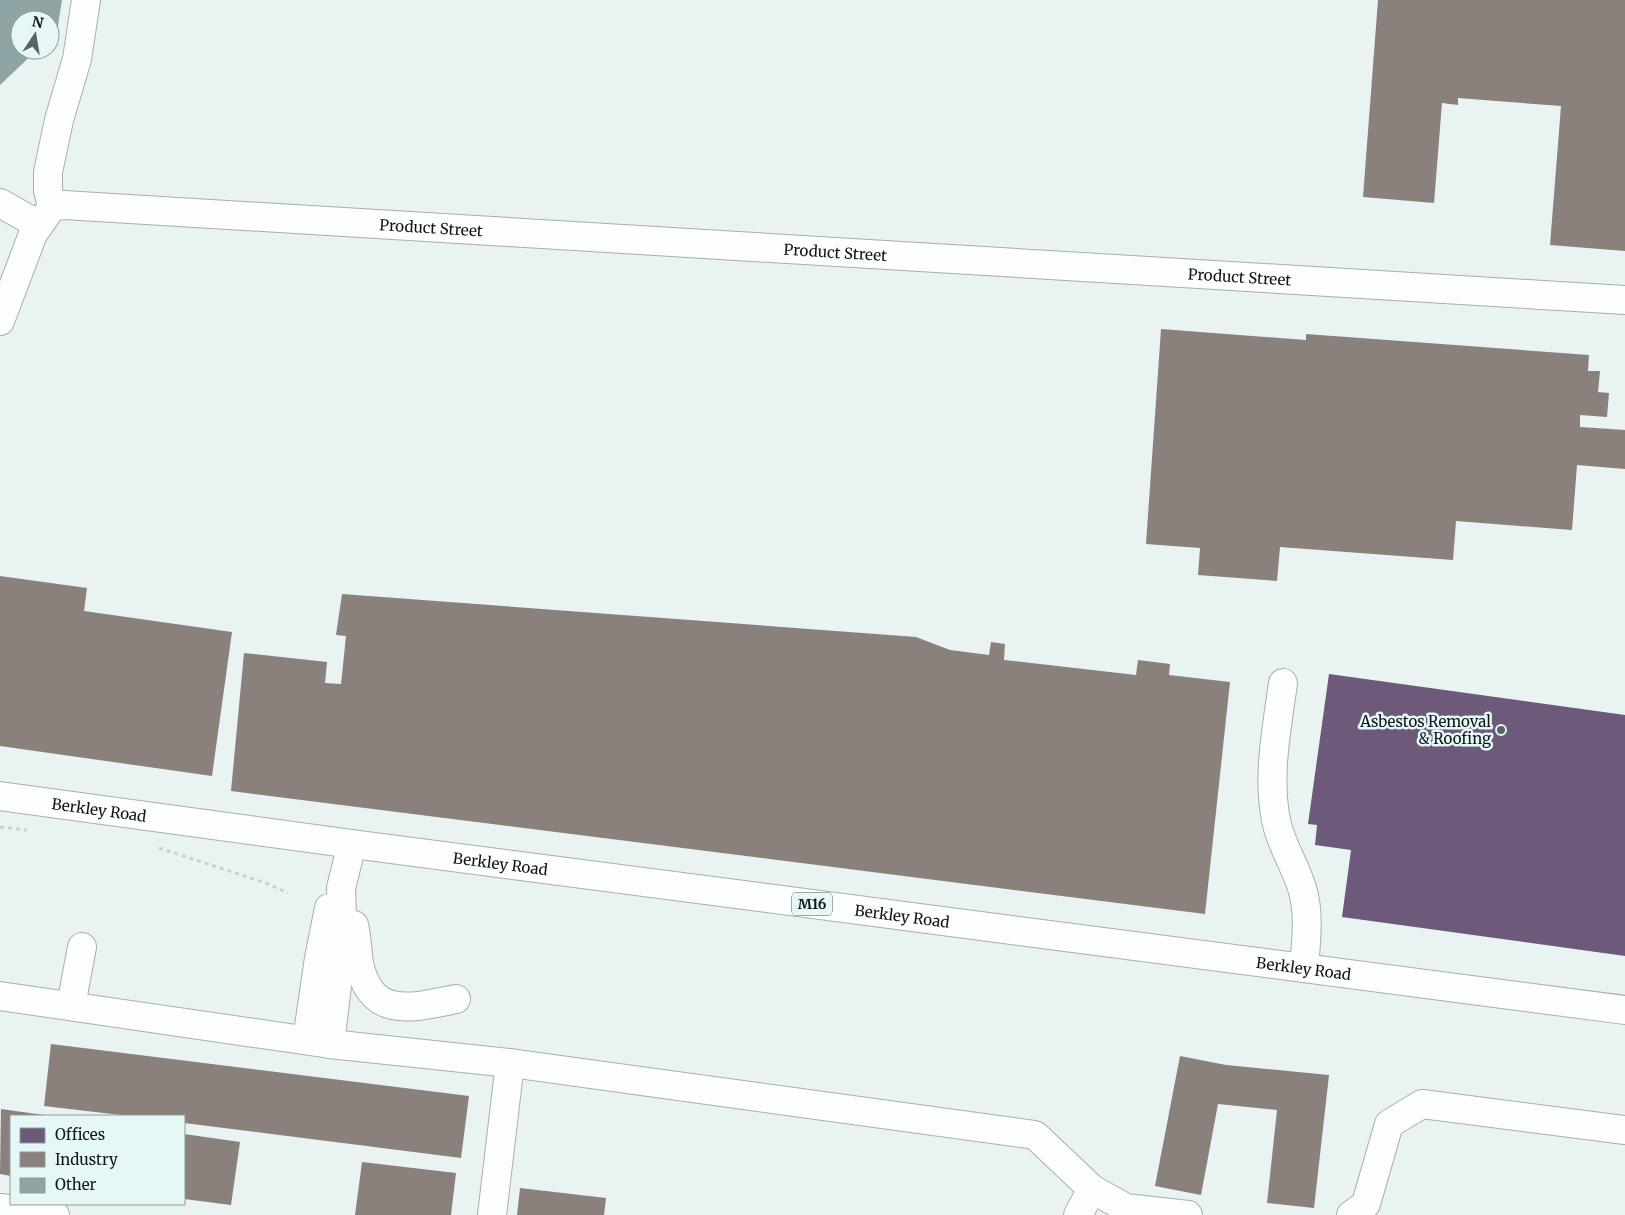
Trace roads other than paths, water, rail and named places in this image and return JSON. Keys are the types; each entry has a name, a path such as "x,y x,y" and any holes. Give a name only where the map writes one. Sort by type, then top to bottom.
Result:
{"street":[{"path":"0,322 33,234 46,214 48,172 77,59 86,0"},
{"path":"0,204 46,214"},
{"name":"Product Street","path":"46,214 64,205 86,206 1107,270 1625,300"},
{"path":"1283,683 1273,756 1272,791 1276,821 1302,888 1307,912 1304,968"},
{"name":"Berkley Road","path":"0,796 352,844 1625,1010"},
{"path":"318,1042 340,961 341,888 352,844"},
{"path":"341,888 354,926 360,964 366,986 374,995 386,1005 414,1008 456,999"},
{"path":"71,1006 82,947"},
{"path":"0,996 318,1042 510,1063 1035,1135 1092,1189 1126,1208 1188,1215"},
{"path":"492,1215 510,1063"},
{"path":"1351,1215 1366,1204 1389,1124 1422,1104 1625,1130"},
{"path":"1078,1215 1092,1189"},
{"path":"0,1208 55,1215"}],"place":[{"name":"Asbestos Removal & Roofing","path":"1501,730"}]}
